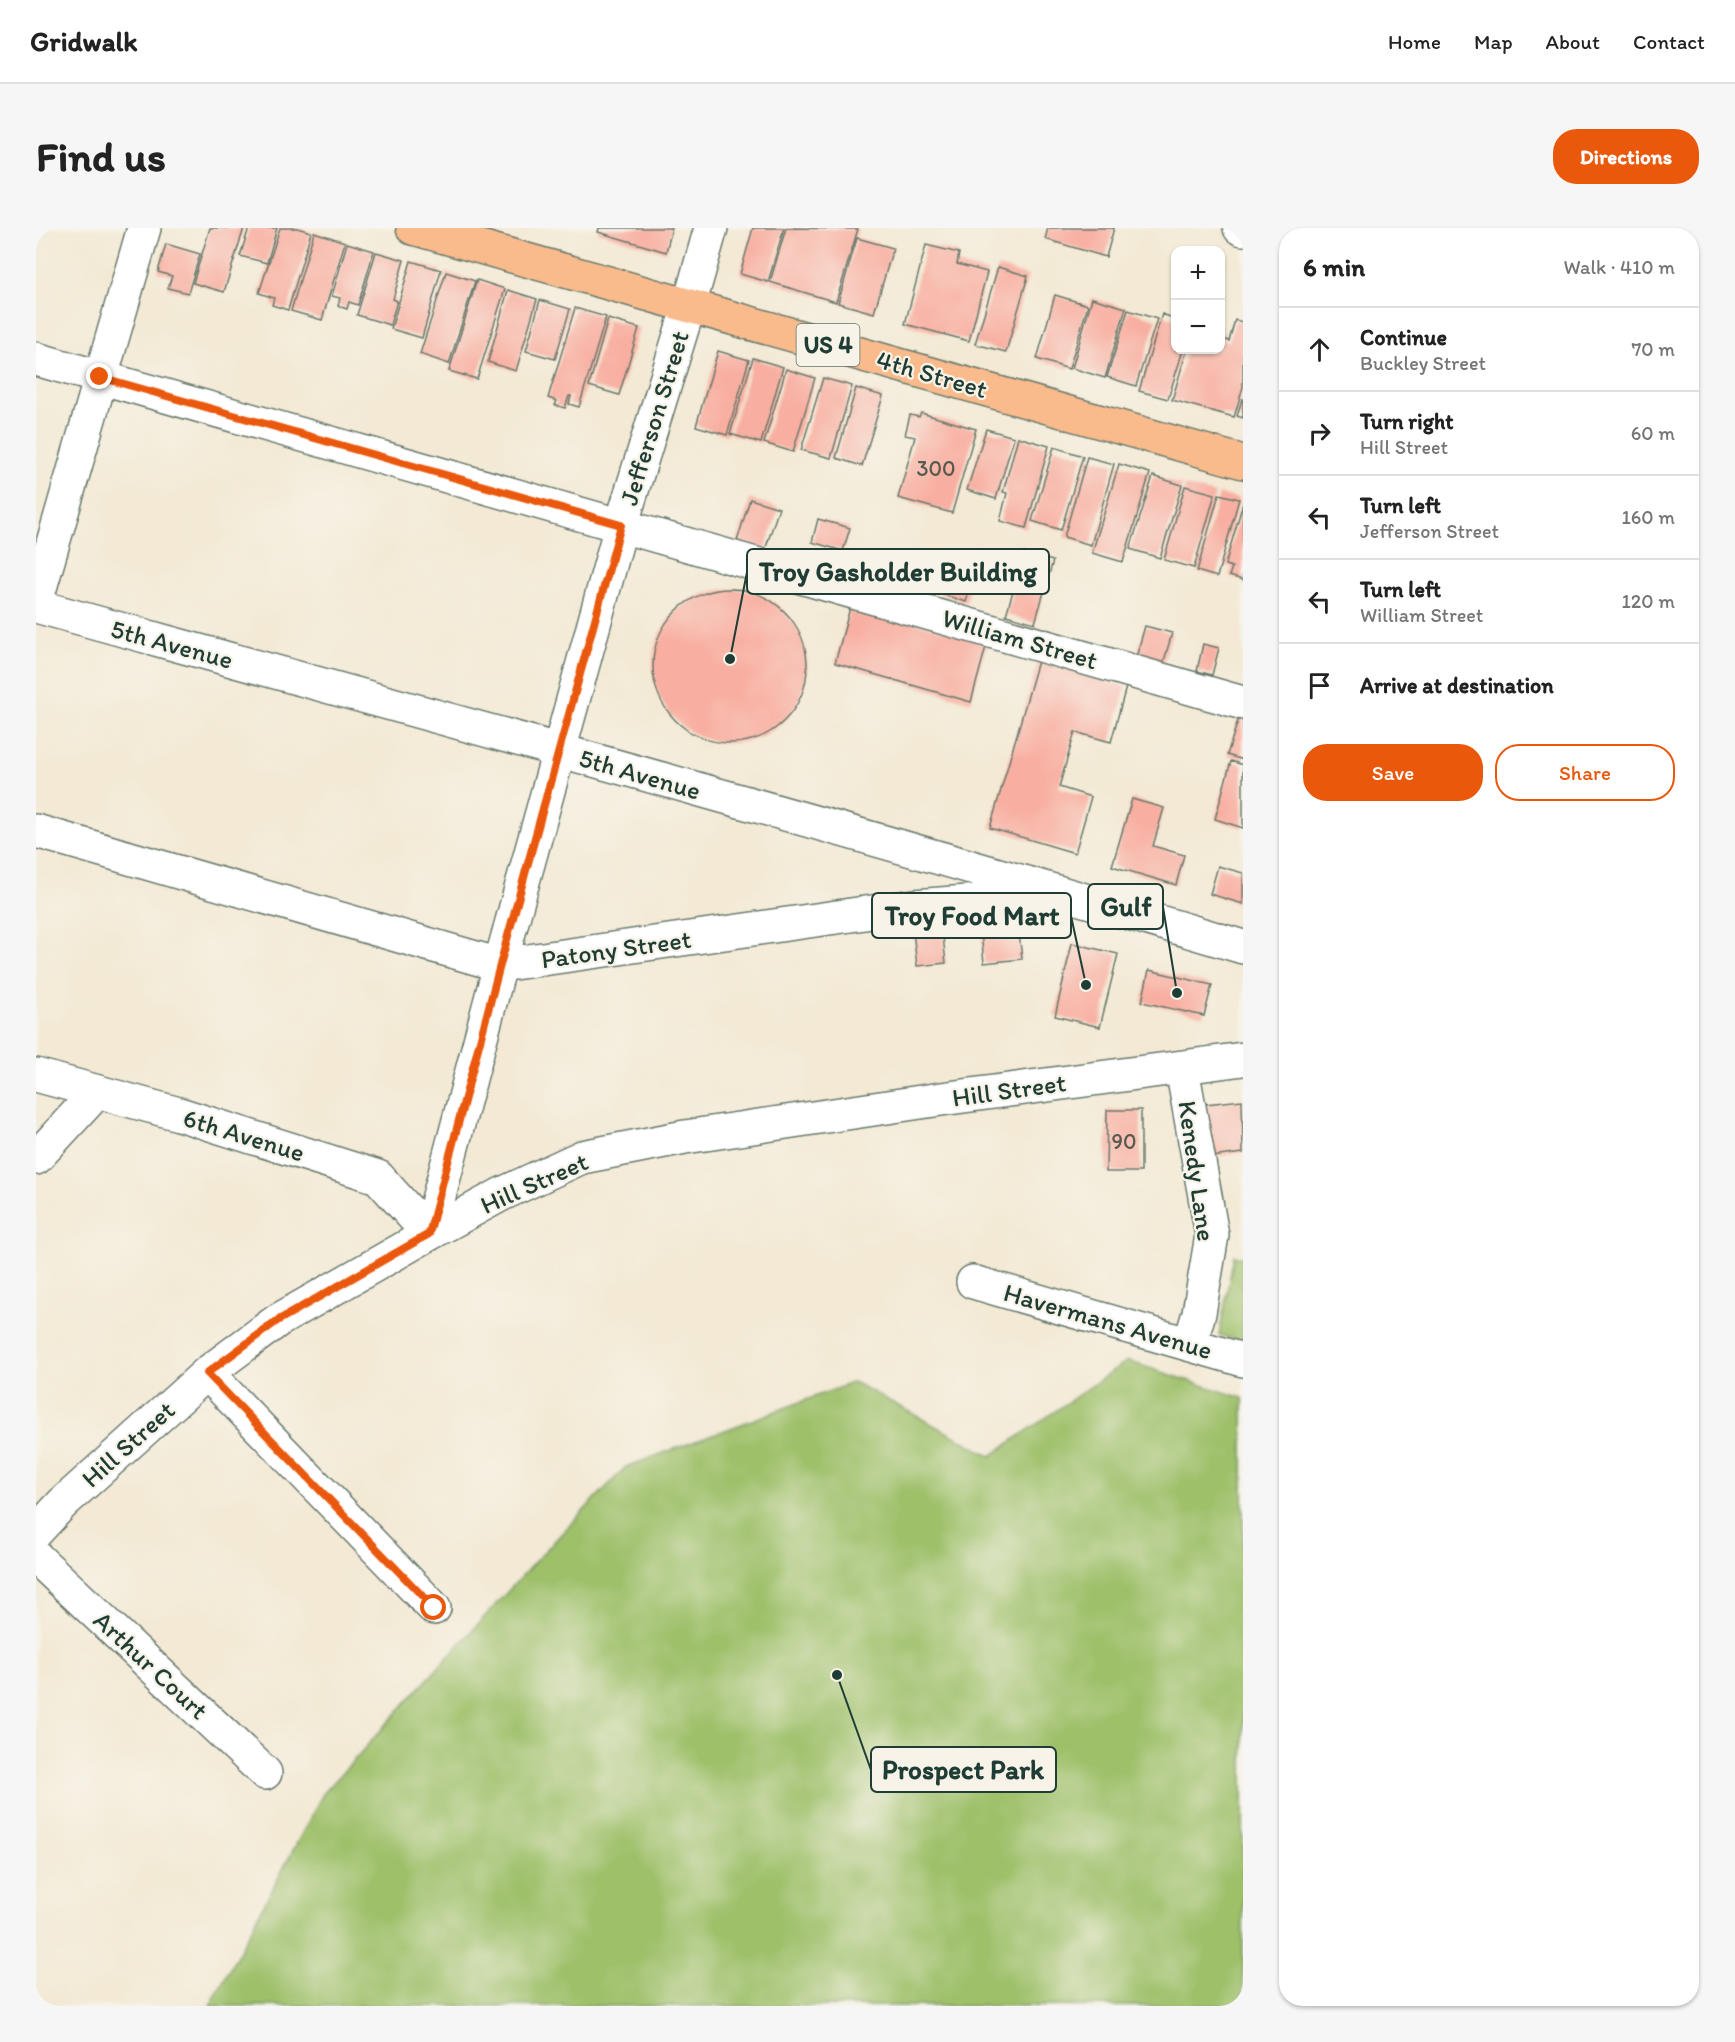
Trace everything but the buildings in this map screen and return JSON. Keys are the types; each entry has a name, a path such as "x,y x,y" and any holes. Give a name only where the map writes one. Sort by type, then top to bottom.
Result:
{"main road":[{"name":"4th Street","path":"413,228 1243,462"}],"street":[{"path":"36,604 144,228"},
{"name":"Jefferson Street","path":"429,1234 621,525 711,228"},
{"name":"William Street","path":"36,359 1243,703"},
{"name":"5th Avenue","path":"36,604 559,750 1069,895 1243,947"},
{"name":"Patony Street","path":"36,831 500,965 914,906 1069,895"},
{"name":"Hill Street","path":"36,1532 63,1503 207,1373 277,1321 502,1194 582,1157 685,1137 941,1099 1243,1059"},
{"name":"Kenedy Lane","path":"1182,1068 1212,1235 1199,1313 1190,1344"},
{"name":"6th Avenue","path":"36,1075 179,1114 378,1177 429,1234"},
{"path":"36,1158 97,1092"},
{"name":"Havermans Avenue","path":"973,1282 1243,1359"},
{"path":"207,1373 434,1608"},
{"name":"Arthur Court","path":"36,1557 265,1773"}],"green space":[{"path":"1234,1255 1243,1257 1243,1342 1219,1335"},
{"path":"1127,1361 1243,1398 1243,2006 210,2006 323,1794 541,1555 626,1467 854,1382 991,1456"}],"place":[{"name":"Troy Gasholder Building","path":"730,659"},
{"name":"Troy Food Mart","path":"1086,985"},
{"name":"Gulf","path":"1177,993"},
{"name":"Prospect Park","path":"837,1675"}],"route":[{"path":"100,377 621,525 429,1234 277,1321 207,1373 434,1608"}]}
